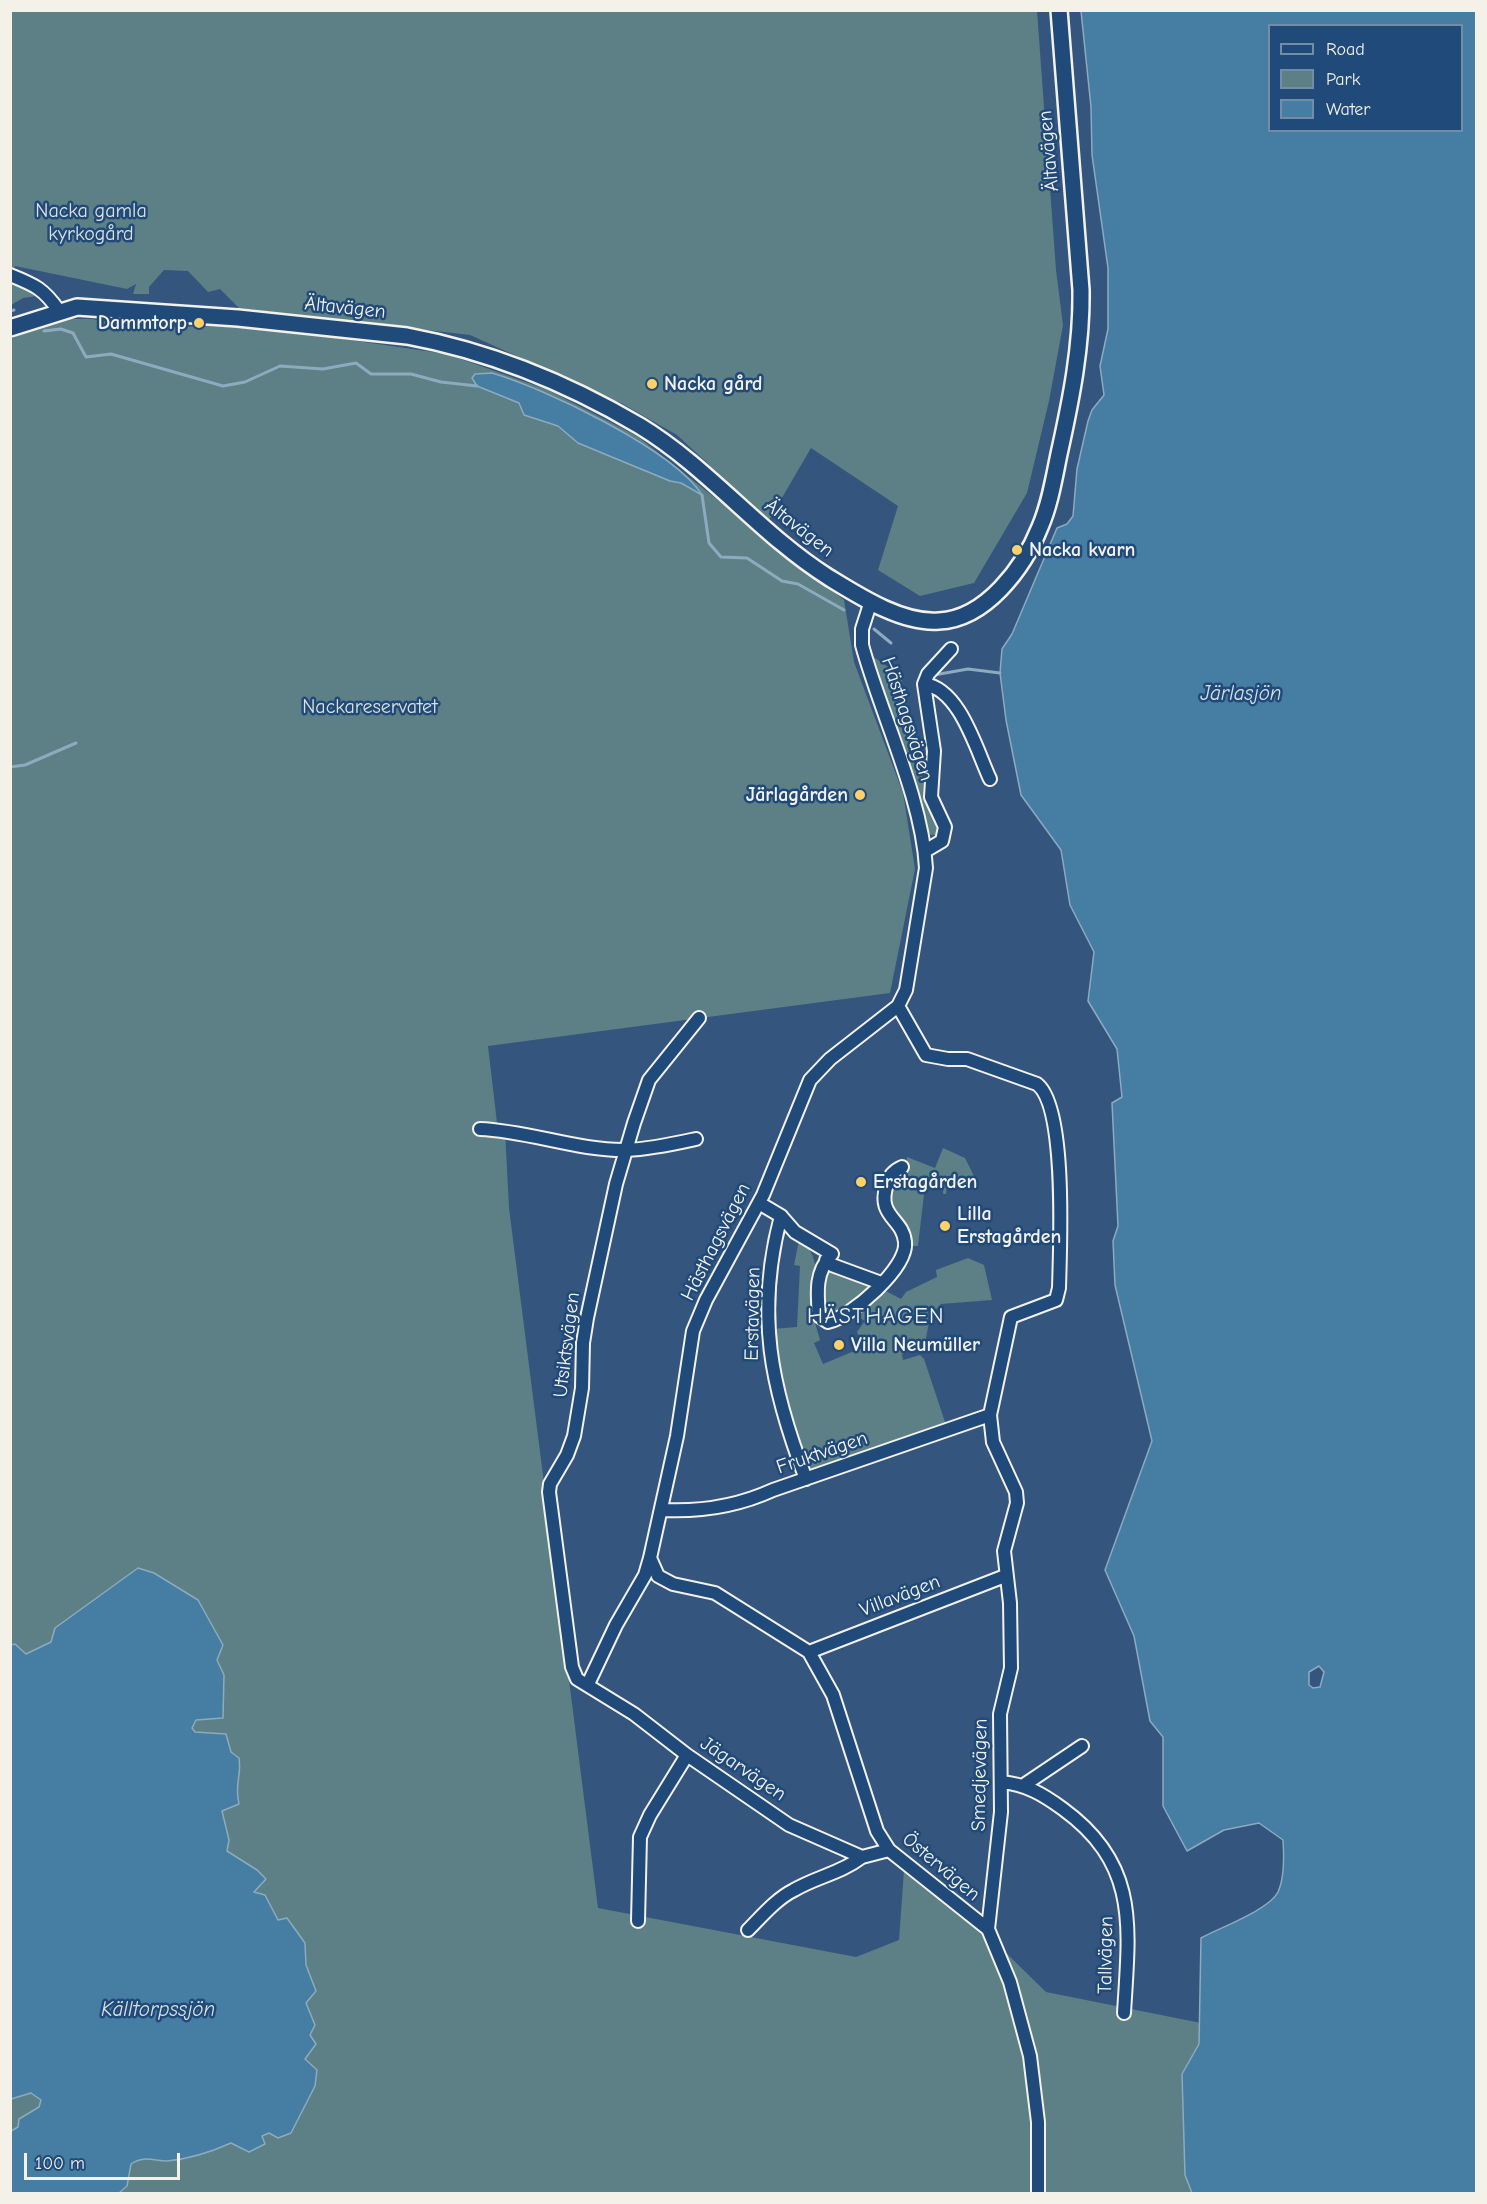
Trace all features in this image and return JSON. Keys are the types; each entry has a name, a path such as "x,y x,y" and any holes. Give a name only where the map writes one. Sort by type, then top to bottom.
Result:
{"main road":[{"name":"Ältavägen","path":"10,328 77,307 128,309 384,333 449,344 493,357 603,406 641,427 675,450 765,530 828,577 891,611 927,621 956,619 969,613 996,594 1033,542 1045,513 1071,401 1081,315 1059,10"}],"street":[{"path":"10,275 36,284 59,311"},
{"name":"Hästhagsvägen","path":"588,1684 616,1625 645,1575 662,1510 693,1331 706,1300 759,1203 810,1080 830,1059 898,1006 906,990 926,868 925,850 917,814 862,645 862,629 872,601"},
{"name":"Hästhagsvägen","path":"925,850 942,841 945,827 931,797 934,751 924,684 928,674 951,649"},
{"name":"Hästhagsvägen","path":"924,684 935,686 954,701 990,779"},
{"name":"Smedjevägen","path":"898,1006 926,1055 967,1059 1037,1084 1045,1090 1059,1161 1059,1288 1056,1300 1011,1317 990,1415 993,1442 1016,1492 1017,1503 1006,1539 1005,1576 1010,1603 1011,1668 1000,1714 1001,1782 994,1893 988,1929"},
{"name":"Utsiktsvägen","path":"588,1684 577,1679 572,1667 549,1492 550,1484 567,1455 574,1436 582,1388 583,1343 587,1318 626,1150 649,1080 699,1018"},
{"path":"480,1129 505,1130 602,1149 626,1150 696,1139"},
{"path":"829,1257 820,1267 817,1298 819,1316 828,1322 841,1320 858,1307 898,1266 906,1245 903,1233 885,1207 883,1195 888,1180 902,1167"},
{"path":"759,1203 781,1216 795,1232 829,1257 832,1265 881,1283"},
{"name":"Erstavägen","path":"781,1216 769,1295 770,1354 773,1380 806,1479"},
{"name":"Fruktvägen","path":"662,1510 688,1511 745,1503 806,1479 990,1415"},
{"name":"Östervägen","path":"650,1558 658,1576 673,1584 715,1593 809,1652 833,1695 876,1831 889,1850 988,1929 1010,1982 1030,2056 1038,2122 1038,2193"},
{"name":"Villavägen","path":"809,1652 1005,1576"},
{"name":"Jägarvägen","path":"588,1684 634,1714 687,1755 789,1825 862,1857"},
{"path":"1024,1785 1082,1746"},
{"path":"638,1921 640,1836 650,1815 687,1755"},
{"name":"Tallvägen","path":"1001,1782 1024,1785 1050,1800 1084,1825 1109,1855 1124,1894 1128,1914 1124,2013"},
{"path":"748,1930 782,1897 794,1889 850,1866 862,1857 889,1850"}],"green space":[{"name":"Nacka gamla kyrkogård","path":"11,11 1037,11 1056,270 1063,325 1049,401 1027,493 974,583 920,596 878,570 898,506 811,448 769,520 677,435 621,403 470,335 239,308 220,289 208,292 188,271 164,270 149,287 149,294 133,294 136,284 127,289 15,266 13,270 47,287 50,294 23,298 11,305"},
{"name":"Nackareservatet","path":"50,319 92,319 144,328 245,325 447,354 548,390 637,436 844,600 854,662 903,793 915,869 890,993 488,1046 497,1123 505,1130 509,1208 598,1908 856,1957 899,1940 904,1870 1003,1950 1046,1992 1201,2023 1476,2193 11,2194 11,339"},
{"path":"872,656 901,676 927,797 933,819 940,826 938,835 931,835 927,829"},
{"path":"943,1148 965,1158 977,1182 947,1182 946,1194 943,1194 944,1180 926,1177 918,1246 910,1246 888,1208 892,1178 896,1175 906,1176 907,1157 935,1168"},
{"path":"799,1240 807,1247 815,1264 814,1316 820,1340 814,1343 823,1364 864,1347 857,1332 865,1321 857,1316 882,1289 901,1299 906,1292 937,1277 936,1270 968,1258 984,1265 992,1300 941,1304 930,1316 925,1344 902,1354 903,1360 920,1355 924,1359 946,1425 819,1470 807,1467 784,1400 772,1329 797,1327 800,1266 794,1265"},
{"path":"823,1268 871,1285 871,1289 843,1315 824,1316"}],"water":[{"name":"Järlasjön","path":"1081,11 1476,11 1476,2193 1192,2193 1185,2175 1182,2074 1199,2044 1201,1938 1243,1918 1273,1899 1282,1880 1283,1840 1259,1823 1224,1830 1187,1851 1163,1806 1163,1737 1150,1721 1134,1636 1105,1570 1152,1441 1115,1285 1113,1241 1118,1226 1112,1103 1122,1097 1117,1049 1088,1001 1094,952 1070,905 1061,850 1021,795 1006,720 1000,673 1002,649 1012,634 1057,528 1067,524 1073,516 1077,469 1088,421 1092,410 1104,395 1100,366 1108,329 1108,268 1092,155 1091,107","holes":["1319,1666 1324,1672 1320,1687 1313,1688 1309,1685 1309,1672"]},
{"path":"492,373 574,406 637,441 687,477 702,495 681,483 670,481 578,443 558,426 524,415 519,403 477,386 472,378 475,374"},
{"name":"Källtorpssjön","path":"138,1568 154,1573 198,1600 223,1645 217,1660 224,1675 223,1718 196,1720 192,1728 195,1732 226,1734 231,1752 239,1758 237,1790 239,1804 222,1811 229,1840 227,1851 257,1870 266,1879 254,1892 265,1895 278,1920 287,1918 305,1943 306,1965 316,1991 306,2003 315,2025 310,2035 316,2044 305,2059 317,2070 315,2086 291,2133 278,2138 269,2133 262,2136 265,2144 249,2152 231,2143 183,2159 136,2161 131,2164 127,2186 119,2193 11,2193 11,2131 18,2127 19,2119 39,2107 41,2100 31,2093 11,2099 11,1645 15,1644 26,1654 51,1642 55,1628"}],"waterway":[{"path":"10,311 14,310"},
{"path":"44,331 61,329 73,333 86,357 111,354 223,386 245,382 280,366 323,369 356,363 371,374 411,374 441,382 477,386"},
{"path":"702,495 709,543 721,557 747,558 782,581 798,584 844,610"},
{"path":"874,629 891,643"},
{"path":"934,675 968,669 1000,673"},
{"path":"10,767 25,765 76,743"}],"place":[{"name":"Dammtorp","path":"199,323"},
{"name":"Nacka gård","path":"652,384"},
{"name":"Nacka kvarn","path":"1017,550"},
{"name":"Järlagården","path":"860,795"},
{"name":"Erstagården","path":"861,1182"},
{"name":"Lilla Erstagården","path":"945,1226"},
{"name":"Villa Neumüller","path":"839,1345"}],"district":[{"name":"HÄSTHAGEN","path":"876,1317"}]}
